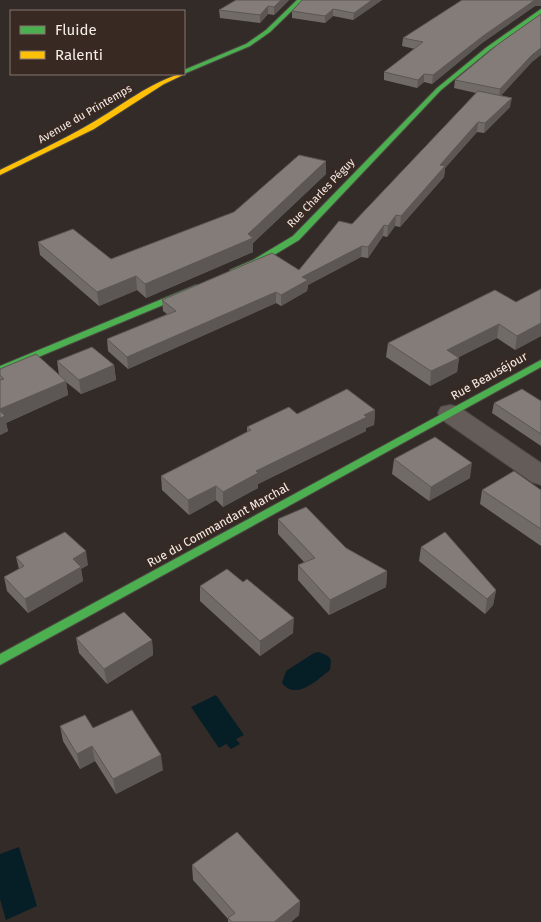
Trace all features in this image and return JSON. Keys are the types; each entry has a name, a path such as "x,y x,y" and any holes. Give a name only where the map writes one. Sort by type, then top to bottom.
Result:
{"street":[{"name":"Avenue du Printemps","path":"185,72 248,45 268,31 300,0"},
{"name":"Rue Charles Péguy","path":"221,277 256,262 296,238 439,89 489,48 541,11"},
{"name":"Avenue du Printemps","path":"0,173 91,127 179,75"},
{"path":"0,370 204,285"},
{"name":"Rue Beauséjour","path":"450,413 541,363"},
{"path":"450,413 541,476"},
{"name":"Rue du Commandant Marchal","path":"0,660 450,413"}],"water":[{"path":"319,652 328,656 331,660 330,670 313,683 300,689 288,688 282,683 286,671 314,653"},
{"path":"216,695 244,735 236,739 240,744 231,749 226,744 219,748 191,707"},
{"path":"19,847 37,906 6,920 0,899 0,854"}],"building":[{"path":"236,0 281,0 274,7 268,6 260,15 219,10"},
{"path":"302,0 372,0 354,13 333,9 325,16 292,11"},
{"path":"462,0 535,0 483,36 433,75 424,74 418,80 384,72 423,42 403,38"},
{"path":"541,14 541,48 500,89 455,80 497,45"},
{"path":"478,91 512,98 485,123 478,122 440,165 445,166 401,216 396,215 388,226 384,225 368,247 362,246 302,277 308,280 281,295 276,292 127,357 107,339 176,311 162,300 272,253 299,270 339,221 352,224"},
{"path":"299,155 326,161 248,234 253,238 145,284 136,276 97,292 38,242 73,229 111,259 234,212"},
{"path":"541,289 541,323 517,336 499,324 447,350 459,358 431,371 388,343 495,290 516,302"},
{"path":"92,347 114,365 79,380 57,361"},
{"path":"36,354 66,381 0,409 0,380 4,379 0,375 0,369"},
{"path":"347,389 375,410 364,415 367,417 256,471 258,473 223,492 216,486 188,500 161,476 251,430 247,427 289,407 297,414"},
{"path":"522,389 541,401 541,434 494,403"},
{"path":"0,411 5,416 0,418"},
{"path":"435,437 472,463 431,487 394,459"},
{"path":"514,471 541,490 541,529 482,490"},
{"path":"306,507 346,548 387,571 330,600 298,565 315,558 278,519"},
{"path":"65,532 86,551 73,559 81,567 25,599 4,577 24,566 16,557"},
{"path":"445,532 496,590 487,599 421,547"},
{"path":"227,569 243,582 247,579 294,618 260,641 200,586"},
{"path":"124,612 152,640 104,669 76,638"},
{"path":"132,710 161,755 113,779 92,746 77,754 60,726 85,715 93,728"},
{"path":"237,832 300,901 274,922 232,922 228,918 235,913 192,865"}],"traffic: fast":[{"path":"185,72 248,45 268,31 300,0"},
{"path":"233,272 256,262 296,238 439,89 489,48 541,11"},
{"path":"0,370 196,288"},
{"path":"0,660 541,363"}],"traffic: slow":[{"path":"0,173 91,127 162,83 179,75"}]}
